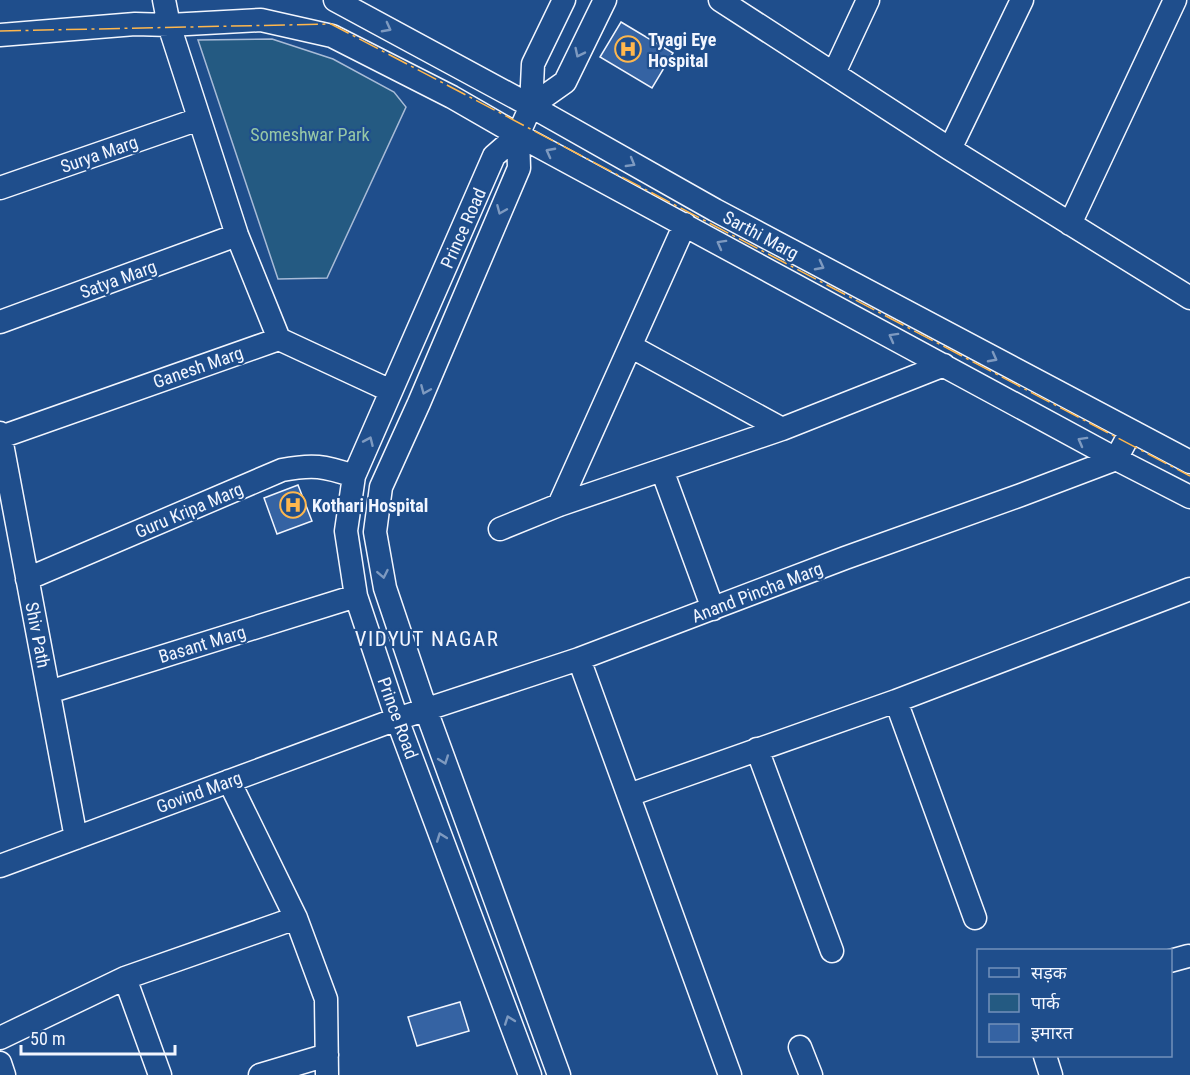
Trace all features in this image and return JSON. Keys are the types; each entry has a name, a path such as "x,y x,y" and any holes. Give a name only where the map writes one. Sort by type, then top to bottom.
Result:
{"street":[{"path":"164,0 169,25 237,236 279,339 391,391"},
{"name":"Sarthi Marg","path":"335,0 531,106 715,210 1190,462"},
{"name":"Prince Road","path":"530,1075 397,719 356,596 346,531 354,476 494,156 518,135 531,106 533,64 564,0"},
{"path":"531,106 565,82 605,0"},
{"path":"834,73 868,0"},
{"path":"950,149 1022,0"},
{"path":"1070,224 1175,0"},
{"path":"732,3 950,149 1190,298"},
{"path":"0,35 135,24 169,25 261,20 332,36 452,97 518,135 1190,497"},
{"name":"Surya Marg","path":"0,188 199,119"},
{"name":"Prince Road","path":"518,135 519,168 424,393 381,487 375,532 386,588 426,710 559,1075"},
{"path":"559,505 632,347 685,224"},
{"name":"Satya Marg","path":"0,322 237,236"},
{"path":"921,353 935,327"},
{"name":"Ganesh Marg","path":"0,435 279,339"},
{"path":"632,347 782,429"},
{"path":"500,529 559,505 782,429 944,365"},
{"path":"1116,459 1131,431"},
{"name":"Shiv Path","path":"0,435 76,838"},
{"name":"Anand Pincha Marg","path":"397,719 579,658 1116,459"},
{"name":"Guru Kripa Marg","path":"27,579 282,470 304,465 326,467 354,476"},
{"path":"662,470 713,609"},
{"path":"629,795 896,701 1190,588"},
{"name":"Basant Marg","path":"49,692 356,596"},
{"path":"579,658 730,1075"},
{"path":"896,701 975,918"},
{"name":"Govind Marg","path":"0,866 397,719"},
{"path":"758,749 832,951"},
{"path":"229,781 296,918 326,999 327,1065 260,1075"},
{"path":"0,1038 124,978 296,918"},
{"path":"124,978 160,1075"},
{"path":"800,1047 811,1075"},
{"path":"1045,1057 1052,1075"},
{"path":"0,1063 4,1075"}],"green space":[{"name":"Someshwar Park","path":"272,39 333,59 394,92 406,107 327,278 278,279 198,40"}],"building":[{"path":"621,22 673,53 652,88 600,57"},
{"path":"298,485 312,521 277,534 264,498"},
{"path":"460,1002 469,1031 417,1046 408,1017"}],"power":[{"path":"0,31 331,24 1190,476"}],"place":[{"name":"Tyagi Eye Hospital","path":"628,49"},
{"name":"Kothari Hospital","path":"293,505"}],"district":[{"name":"VIDYUT NAGAR","path":"427,639"}]}
